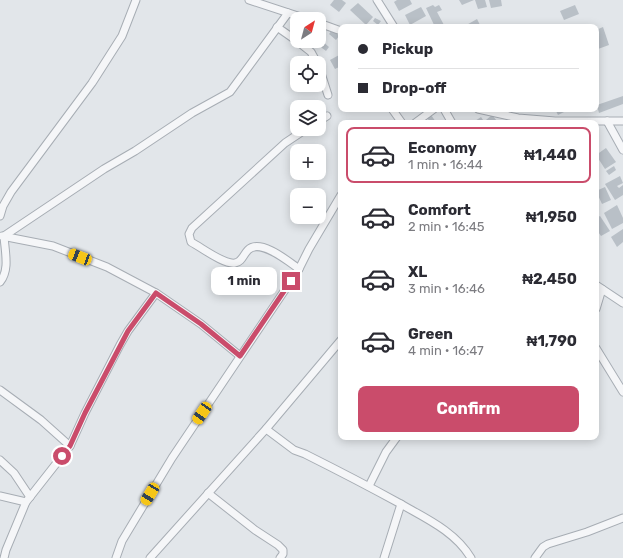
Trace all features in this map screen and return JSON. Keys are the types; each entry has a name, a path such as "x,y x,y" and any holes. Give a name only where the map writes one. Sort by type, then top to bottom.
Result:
{"street":[{"path":"0,216 3,206 11,192 92,83 122,36 136,0"},
{"path":"2,236 104,169 230,92 288,13 249,0"},
{"path":"377,0 392,24"},
{"path":"326,26 338,30"},
{"path":"277,27 290,36"},
{"path":"306,48 314,56"},
{"path":"326,89 328,95"},
{"path":"419,120 430,112"},
{"path":"491,112 518,118 543,120"},
{"path":"599,121 623,121"},
{"path":"607,121 623,150"},
{"path":"296,136 285,143 192,228 189,234 191,242 226,262 234,263 240,260 248,250 259,246 276,253 299,269"},
{"path":"116,558 122,541 172,458 299,269 338,200"},
{"path":"0,282 4,277 6,269 2,236"},
{"path":"2,236 53,246 107,267 156,293 201,324 240,356"},
{"path":"599,287 623,303"},
{"path":"4,558 28,499 70,446 85,413 126,336 156,293"},
{"path":"150,558 266,429 338,344"},
{"path":"599,353 623,392"},
{"path":"0,390 41,420 70,446"},
{"path":"266,429 294,450 369,486 445,530 466,550 471,558"},
{"path":"369,486 386,452 395,440"},
{"path":"0,460 14,473 28,499"},
{"path":"208,493 255,530 278,545 283,550 283,554 280,558"},
{"path":"0,496 28,499"},
{"path":"384,558 401,504"},
{"path":"535,558 543,547 548,544 587,532 623,518"}],"building":[{"path":"334,0 342,0 346,3 339,12 330,5"},
{"path":"397,0 410,0 412,4 399,11 394,2"},
{"path":"459,0 474,0 462,5"},
{"path":"475,0 485,0 487,7 478,9"},
{"path":"489,0 501,0 502,6 491,8"},
{"path":"358,3 373,17 367,24 365,24 350,10"},
{"path":"433,5 435,7 439,5 442,10 437,12 443,24 434,24 426,8"},
{"path":"575,5 579,14 564,20 560,11"},
{"path":"421,7 426,16 410,24 405,15"},
{"path":"375,18 381,21 377,24 373,21"},
{"path":"477,19 480,24 468,24"},
{"path":"603,27 609,45 599,49 599,29"},
{"path":"332,30 338,35 338,37 336,40 329,34"},
{"path":"326,44 329,47 326,51 322,48 326,48"},
{"path":"338,56 338,68 335,69 330,60"},
{"path":"623,96 623,104 599,113 599,104"},
{"path":"556,112 564,112 558,115"},
{"path":"431,115 435,120 429,120 427,118"},
{"path":"492,115 496,120 486,120"},
{"path":"606,148 616,162 605,169 599,160 599,153"},
{"path":"614,166 616,170 609,175 606,171"},
{"path":"620,176 623,183 617,186 619,188 623,185 623,195 615,200 605,184"},
{"path":"605,187 611,200 602,204 599,198 599,190"},
{"path":"617,205 623,218 623,223 612,229 604,213"},
{"path":"599,216 610,231 601,236 599,233"},
{"path":"623,229 623,242 617,247 611,237"}],"route":[{"path":"62,456 70,446 85,413 128,331 156,293 201,324 240,356 262,326 291,281"}]}
